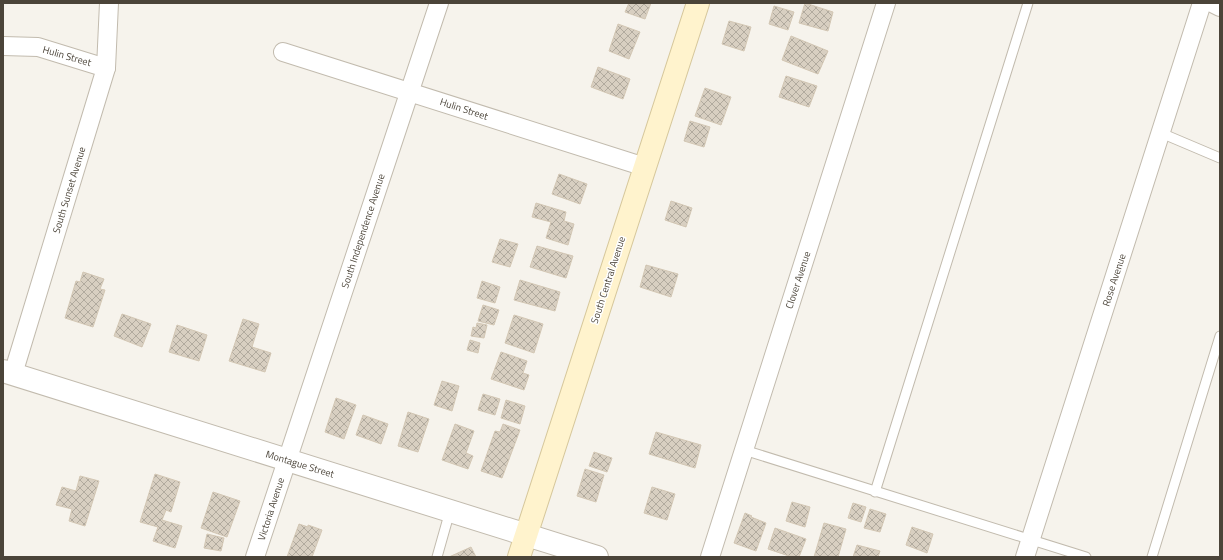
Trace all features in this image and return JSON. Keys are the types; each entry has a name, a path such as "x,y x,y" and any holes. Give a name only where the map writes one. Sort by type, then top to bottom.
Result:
{"main road":[{"name":"South Central Avenue","path":"519,557 698,3"}],"street":[{"name":"South Sunset Avenue","path":"8,373 106,68 109,3"},
{"name":"South Independence Avenue","path":"288,460 439,3"},
{"name":"Clover Avenue","path":"710,557 886,3"},
{"name":"Rose Avenue","path":"1028,549 1202,3"},
{"path":"1212,3 1220,7"},
{"name":"Hulin Street","path":"3,46 38,47 106,68"},
{"name":"Hulin Street","path":"283,52 645,167"},
{"name":"Montague Street","path":"8,373 598,557"},
{"name":"Victoria Avenue","path":"255,557 288,460"}],"lane":[{"path":"875,492 1028,3"},
{"path":"1161,133 1220,158"},
{"path":"1152,557 1220,336"},
{"path":"744,450 875,492 1028,549 1086,557"},
{"path":"437,557 450,511"}],"building":[{"path":"629,3 651,3 645,19 625,12"},
{"path":"805,3 833,12 828,31 799,23"},
{"path":"774,6 794,12 788,30 769,24"},
{"path":"729,21 751,27 744,51 722,44"},
{"path":"618,24 640,32 629,59 609,51"},
{"path":"791,36 828,51 818,74 782,60"},
{"path":"598,67 630,79 623,99 591,87"},
{"path":"786,76 817,86 809,107 779,97"},
{"path":"705,88 731,97 721,125 695,116"},
{"path":"690,121 710,127 704,147 684,141"},
{"path":"559,174 587,184 580,204 552,194"},
{"path":"671,201 692,208 686,227 665,220"},
{"path":"536,203 566,212 564,221 574,224 568,245 546,238 551,222 532,217"},
{"path":"500,239 518,244 510,267 492,262"},
{"path":"537,246 573,256 566,278 530,267"},
{"path":"646,265 678,274 671,297 640,287"},
{"path":"83,272 104,279 100,289 105,290 93,327 65,318 76,281 80,282"},
{"path":"520,280 560,292 555,311 514,300"},
{"path":"482,281 500,287 495,303 477,298"},
{"path":"483,305 499,310 494,325 478,321"},
{"path":"122,314 151,324 142,347 114,336"},
{"path":"514,315 543,324 534,353 505,343"},
{"path":"243,319 259,324 252,347 271,353 265,372 229,361"},
{"path":"477,323 487,325 484,338 471,336 473,327 476,328"},
{"path":"177,325 207,335 199,361 169,352"},
{"path":"470,340 480,343 478,353 467,350"},
{"path":"501,352 527,361 523,373 529,375 524,390 491,379"},
{"path":"442,381 459,386 452,411 434,405"},
{"path":"483,394 500,399 495,415 478,410"},
{"path":"336,398 356,405 344,439 325,432"},
{"path":"506,400 525,406 520,424 501,418"},
{"path":"408,412 429,419 418,452 398,446"},
{"path":"363,415 388,424 381,444 356,435"},
{"path":"455,424 474,431 466,453 473,456 468,469 442,460"},
{"path":"503,424 520,430 502,478 481,471 495,431 500,432"},
{"path":"656,432 701,445 695,468 649,454"},
{"path":"594,452 612,458 607,472 589,466"},
{"path":"585,469 604,475 596,502 577,496"},
{"path":"155,474 180,482 171,512 166,510 162,520 182,526 175,548 153,541 158,527 140,522"},
{"path":"80,476 99,481 85,526 69,521 72,509 56,505 62,487 76,491"},
{"path":"652,487 675,494 667,520 644,513"},
{"path":"213,492 240,501 227,537 201,528"},
{"path":"792,502 810,507 805,527 786,521"},
{"path":"853,503 866,507 861,522 848,518"},
{"path":"870,509 886,514 880,532 864,528"},
{"path":"745,513 766,523 756,551 734,543"},
{"path":"824,523 846,529 838,557 814,557"},
{"path":"299,524 308,527 308,525 322,530 312,557 287,557"},
{"path":"912,527 933,534 927,553 906,545"},
{"path":"775,528 806,539 799,557 792,557 768,549"},
{"path":"207,534 224,538 221,551 204,548"},
{"path":"857,545 880,551 878,557 853,557"},
{"path":"471,547 476,557 449,557"}]}
